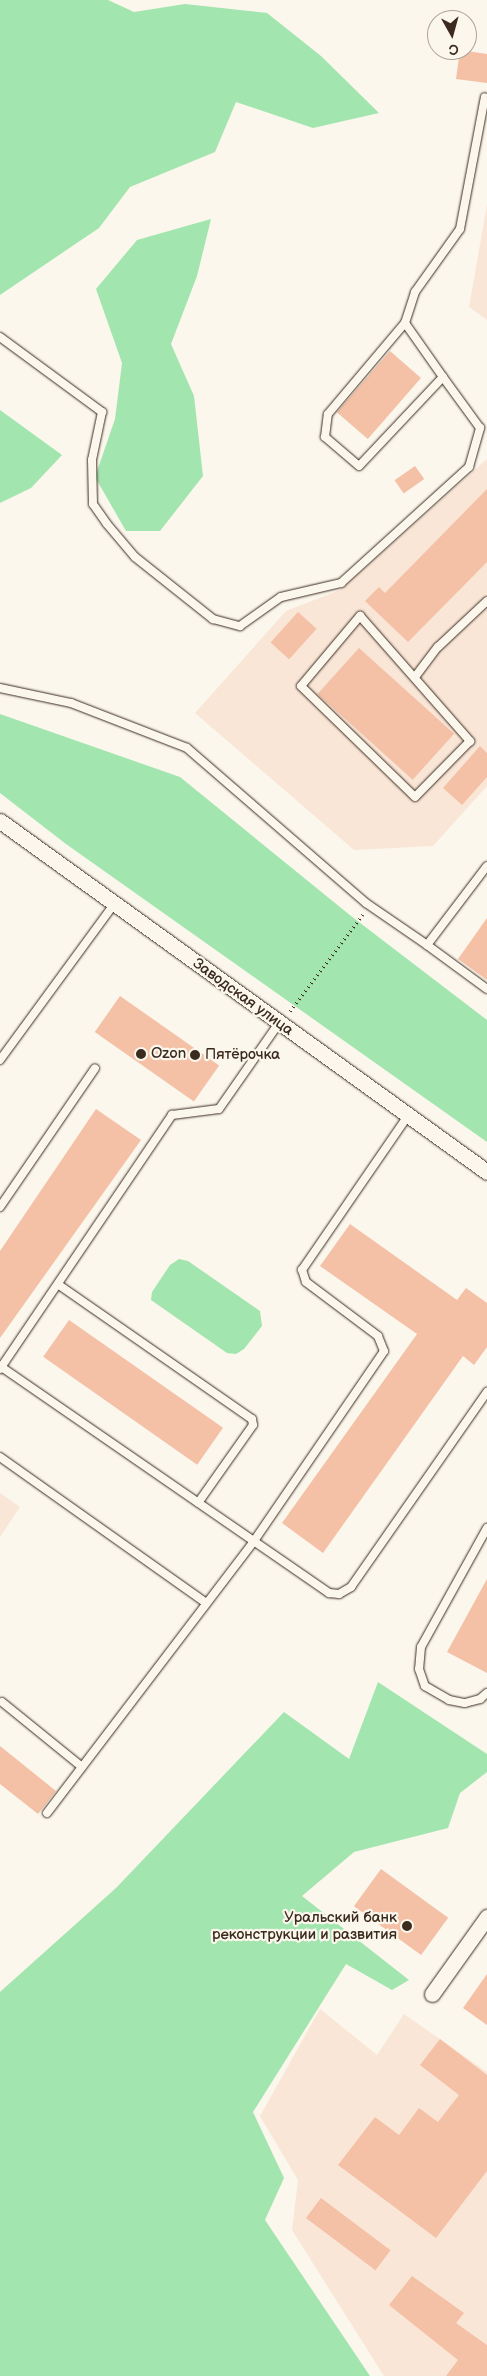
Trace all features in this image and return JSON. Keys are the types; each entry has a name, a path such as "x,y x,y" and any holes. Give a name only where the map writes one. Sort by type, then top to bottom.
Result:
{"street":[{"name":"Заводская улица","path":"0,821 114,904 284,1019 408,1116 487,1172"},
{"path":"432,1994 487,1917"}],"lane":[{"path":"442,377 359,466 325,436 328,414 405,323 415,292 460,228 485,98"},
{"path":"0,337 102,412 92,460 93,504 107,524 135,556 213,619 240,626 281,597 341,583 469,467 480,428 405,323"},
{"path":"415,677 438,647 487,601"},
{"path":"360,616 415,677 470,741 415,797 301,686 360,616"},
{"path":"0,688 71,704 187,748 370,906 487,989"},
{"path":"427,945 487,866"},
{"path":"0,1060 114,904"},
{"path":"284,1019 220,1109 172,1115 59,1285 1,1367 329,1593 340,1594 351,1588 487,1392"},
{"path":"0,1207 95,1068"},
{"path":"47,1813 254,1540 384,1351 378,1336 306,1282 302,1270 408,1116"},
{"path":"59,1285 252,1419 253,1425 198,1503"},
{"path":"0,1457 206,1603"},
{"path":"487,1528 421,1647 419,1670 425,1686 448,1700 465,1703 480,1699 487,1693"},
{"path":"2,1702 82,1767"}],"path":[{"path":"284,1019 370,906"}],"shaded area":[{"path":"487,205 487,320 469,307"},
{"path":"487,459 487,786 433,846 354,850 195,713 286,611 340,590"},
{"path":"0,1493 20,1507 0,1537"},
{"path":"320,2009 377,2055 404,2014 487,2072 487,2376 384,2376 292,2230 298,2180 260,2116"}],"green space":[{"path":"0,0 108,0 134,12 185,4 267,13 321,56 379,113 313,128 236,102 215,152 130,187 99,228 0,295"},
{"path":"211,219 197,276 171,344 194,396 203,476 160,531 126,531 95,477 115,419 122,363 96,289 137,240"},
{"path":"0,410 62,455 31,488 0,503"},
{"path":"0,714 180,777 351,916 487,1020 487,1142 66,844 0,793"},
{"path":"179,1259 188,1261 260,1311 262,1326 244,1349 236,1354 227,1353 151,1300 152,1292 170,1265"},
{"path":"378,1682 487,1754 487,1772 460,1793 448,1828 354,1852 302,1896 409,1980 392,1990 346,1964 253,2112 284,2178 265,2220 370,2376 0,2376 0,1992 116,1888 284,1712 349,1759"}],"building":[{"path":"477,53 487,54 487,83 456,79 459,60 477,60"},
{"path":"390,351 421,378 368,439 337,412"},
{"path":"415,466 424,479 404,493 395,480"},
{"path":"487,489 487,562 408,642 365,601 379,587 385,593"},
{"path":"298,612 317,629 289,659 271,642"},
{"path":"359,648 454,734 413,780 318,694"},
{"path":"480,746 487,753 487,777 462,805 443,788"},
{"path":"487,918 487,980 458,959"},
{"path":"120,996 219,1065 194,1101 95,1032"},
{"path":"96,1109 141,1140 0,1338 0,1251"},
{"path":"350,1224 457,1300 466,1288 487,1303 487,1347 474,1365 463,1356 323,1553 282,1523 417,1334 320,1266"},
{"path":"69,1320 223,1428 197,1465 43,1357"},
{"path":"487,1579 487,1673 447,1652"},
{"path":"0,1746 56,1791 38,1814 0,1784"},
{"path":"381,1869 448,1918 421,1955 354,1906"},
{"path":"487,1974 487,2025 463,2008"},
{"path":"440,2039 487,2075 487,2171 436,2238 338,2165 375,2117 399,2135 419,2108 438,2122 459,2095 420,2065"},
{"path":"321,2198 390,2250 375,2270 306,2218"},
{"path":"412,2276 464,2313 456,2323 487,2345 487,2376 446,2376 458,2360 389,2305"}],"place":[{"name":"Ozon","path":"141,1054"},
{"name":"Пятёрочка","path":"195,1055"},
{"name":"Уральский банк реконструкции и развития","path":"407,1926"}]}
